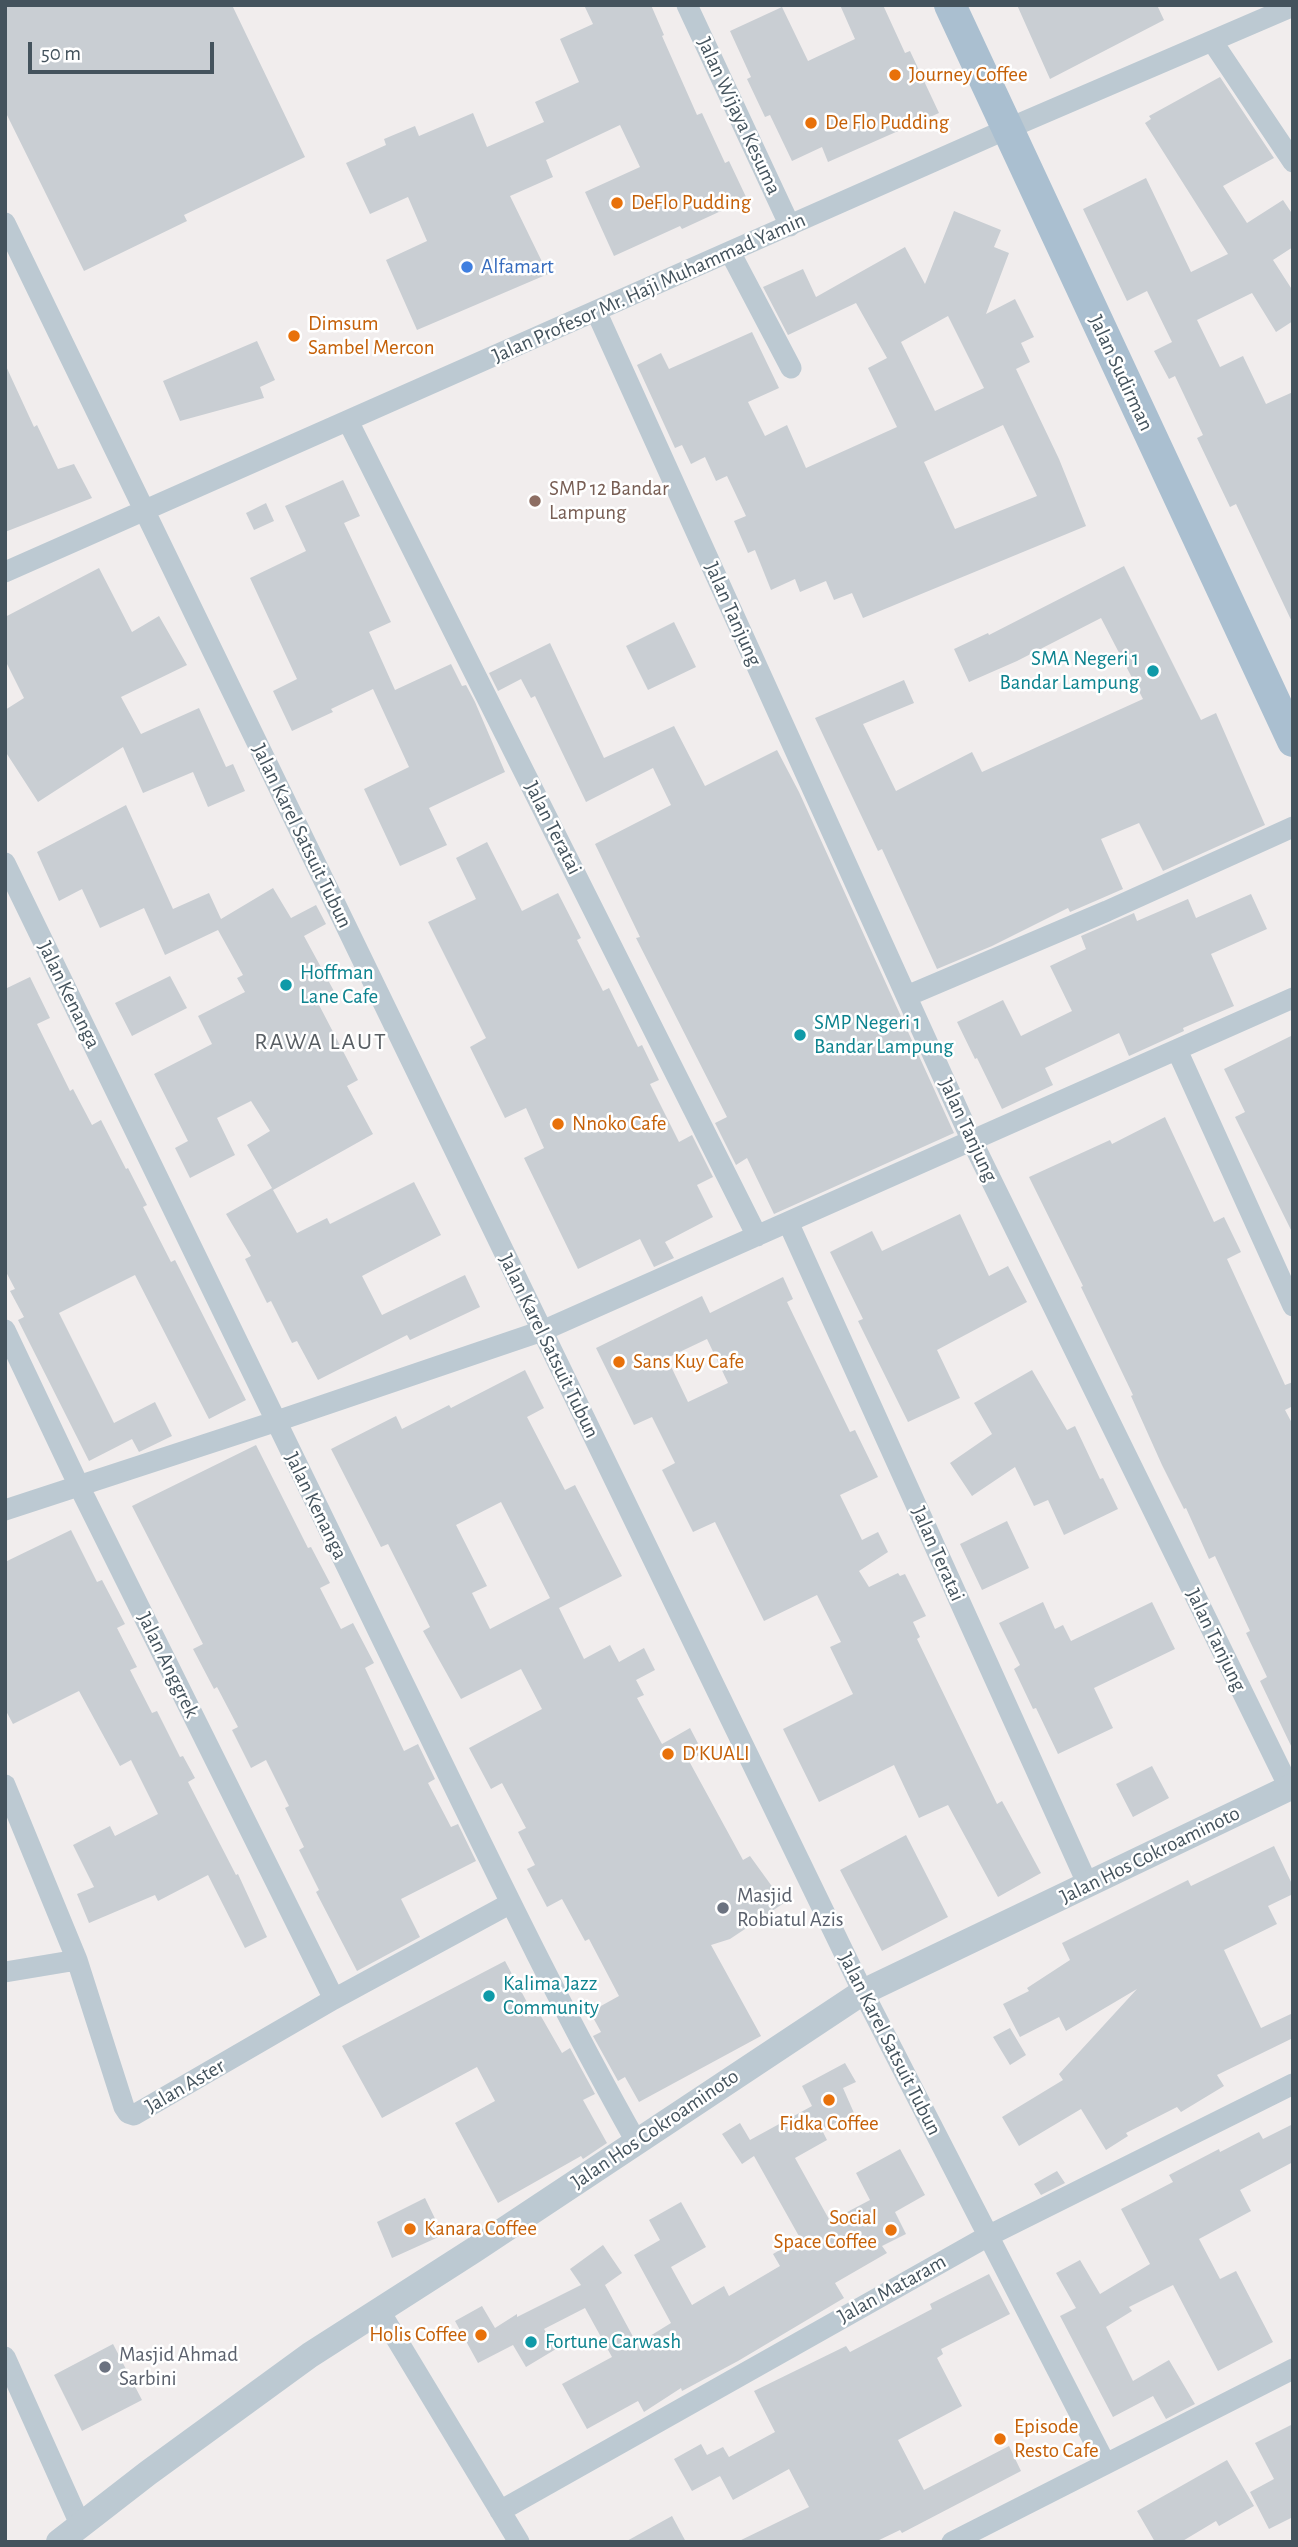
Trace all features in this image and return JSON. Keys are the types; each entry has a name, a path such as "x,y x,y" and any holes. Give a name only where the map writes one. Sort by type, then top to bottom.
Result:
{"main road":[{"name":"Jalan Sudirman","path":"950,5 1293,741"}],"street":[{"name":"Jalan Wijaya Kesuma","path":"687,5 790,226"},
{"name":"Jalan Profesor Mr. Haji Muhammad Yamin","path":"5,572 1007,129 1293,6"},
{"path":"1212,41 1293,162"},
{"name":"Jalan Karel Satsuit Tubun","path":"5,223 863,1992 1105,2463"},
{"path":"730,252 791,368"},
{"name":"Jalan Tanjung","path":"596,311 972,1141 1291,1786"},
{"name":"Jalan Teratai","path":"348,421 757,1236"},
{"path":"907,996 1107,911 1293,827"},
{"name":"Jalan Kenanga","path":"5,863 275,1422 512,1903 592,2064 637,2143"},
{"path":"5,1510 542,1331 1293,999"},
{"path":"1177,1050 1293,1306"},
{"name":"Jalan Teratai","path":"788,1222 1088,1885"},
{"name":"Jalan Anggrek","path":"5,1330 79,1486 334,1999"},
{"name":"Jalan Aster","path":"5,1785 77,1960 124,2106 128,2113 134,2115 334,1999 512,1903"},
{"name":"Jalan Hos Cokroaminoto","path":"59,2542 310,2355 637,2143 863,1992 1291,1786"},
{"path":"5,1972 77,1960"},
{"name":"Jalan Mataram","path":"500,2511 988,2236 1293,2084"},
{"path":"379,2310 519,2542"},
{"path":"5,2357 80,2524"},
{"path":"951,2542 1293,2369"}],"building":[{"path":"5,5 232,5 305,157 184,215 187,221 84,271 5,111"},
{"path":"584,5 651,5 697,115 702,113 725,163 729,161 747,199 614,256 585,192 640,167 620,125 546,160 553,177 510,196 548,274 417,330 386,260 427,241 408,197 370,214 346,163 386,145 384,139 415,126 419,136 473,113 487,147 544,122 535,102 579,82 560,39 593,24"},
{"path":"840,5 883,5 905,53 910,51 939,113 828,162 822,147 792,161 770,115 765,117 747,79 751,77 730,31 782,7 808,61 855,39"},
{"path":"1017,5 1157,5 1164,20 1050,79"},
{"path":"1220,77 1274,158 1223,186 1247,223 1283,200 1293,215 1293,247 1273,260 1293,291 1293,321 1276,332 1252,293 1197,320 1220,367 1243,356 1266,404 1293,392 1293,624 1236,504 1230,507 1197,438 1203,435 1175,376 1169,379 1154,351 1172,342 1147,291 1127,301 1083,209 1146,178 1191,272 1228,254 1145,123 1151,119 1149,116"},
{"path":"954,211 1001,230 994,247 1009,253 986,314 1015,299 1034,337 1021,343 1030,362 1016,369 1059,459 1086,526 863,618 852,593 834,600 826,581 800,592 795,579 771,590 755,550 748,553 734,521 746,516 727,476 716,481 705,457 691,464 682,445 675,448 637,365 661,353 669,369 752,332 779,388 748,402 765,436 787,425 806,468 897,427 868,368 887,358 856,303 788,335 763,287 803,269 816,297 905,247 925,284","holes":["948,316 984,388 935,411 901,342","1003,425 1037,496 955,529 924,462"]},
{"path":"257,341 275,380 260,387 264,398 180,421 163,381"},
{"path":"5,364 34,427 37,425 58,469 74,464 92,498 5,532"},
{"path":"343,480 360,516 344,523 391,622 369,632 395,690 451,664 462,686 466,685 475,702 505,772 429,808 447,845 400,866 364,789 409,767 373,689 292,731 273,691 297,679 250,578 306,551 285,506"},
{"path":"266,503 274,521 254,530 246,513"},
{"path":"1124,566 1201,720 1216,713 1265,825 1163,871 1139,823 1101,839 1123,889 1070,912 1068,908 992,946 937,969 882,849 878,851 815,718 904,680 914,703 863,724 896,791 972,752 982,772 1143,699 1101,618 969,682 954,649 988,633 989,635"},
{"path":"99,568 132,632 159,616 187,665 121,697 141,734 199,708 226,767 233,764 245,791 208,807 193,772 143,793 123,747 38,802 5,751 5,710 24,698 5,660 5,617"},
{"path":"674,622 696,667 648,690 626,646"},
{"name":"SMP Negeri 1 Bandar Lampung","path":"550,643 604,758 674,726 705,786 777,750 799,792 954,1133 774,1214 747,1158 736,1165 715,1123 727,1117 636,938 640,937 595,844 671,805 653,768 586,802 535,696 531,698 521,679 498,691 489,673"},
{"path":"126,805 173,909 209,893 221,919 273,888 291,918 316,905 326,924 304,936 335,993 318,1003 358,1080 347,1086 373,1134 273,1190 297,1233 327,1218 330,1224 414,1182 441,1235 362,1276 382,1315 465,1275 480,1307 410,1340 407,1335 318,1380 297,1341 292,1343 271,1301 267,1303 245,1259 251,1256 226,1214 272,1188 247,1145 270,1131 251,1101 217,1118 235,1155 190,1178 175,1148 188,1141 154,1074 212,1044 198,1016 245,992 237,978 243,975 218,930 165,955 144,908 100,928 82,889 59,901 37,852"},
{"path":"487,842 522,911 558,893 581,938 577,940 603,991 609,988 638,1047 642,1045 659,1080 650,1084 679,1142 692,1135 713,1177 697,1185 713,1217 665,1242 674,1258 654,1267 640,1239 578,1269 524,1158 544,1148 526,1108 505,1118 470,1047 486,1038 428,922 476,899 456,858"},
{"path":"1251,894 1267,929 1211,954 1234,1006 1129,1056 1119,1033 1045,1068 1053,1085 1002,1109 957,1022 1003,1000 1021,1036 1072,1011 1050,966 1086,949 1081,936 1134,913 1137,921 1188,899 1196,918"},
{"path":"170,976 187,1008 132,1036 115,1003"},
{"path":"30,977 50,1018 37,1024 70,1091 73,1089 92,1125 101,1120 147,1205 143,1207 171,1262 175,1260 246,1400 209,1419 135,1275 59,1313 114,1423 155,1402 172,1436 139,1452 132,1439 89,1461 18,1320 24,1317 10,1291 15,1289 5,1270 5,989"},
{"path":"1293,1035 1293,1234 1235,1117 1245,1112 1224,1069"},
{"path":"1165,1117 1214,1222 1224,1217 1241,1252 1227,1259 1285,1385 1293,1382 1293,1406 1285,1410 1293,1425 1293,1750 1260,1681 1267,1677 1246,1633 1250,1631 1215,1556 1209,1559 1186,1508 1184,1509 1162,1465 1131,1396 1133,1395 1081,1287 1083,1286 1029,1177 1110,1140 1112,1144"},
{"path":"960,1214 989,1276 1008,1266 1027,1302 937,1350 960,1398 908,1422 858,1321 863,1319 830,1252 872,1231 882,1251"},
{"path":"783,1277 793,1299 787,1302 850,1432 855,1430 878,1477 840,1495 862,1540 878,1532 888,1552 859,1571 869,1587 898,1573 900,1576 905,1574 926,1616 913,1622 920,1637 917,1639 997,1804 1002,1801 1041,1873 998,1897 948,1805 919,1818 894,1765 819,1802 783,1729 853,1694 830,1647 841,1642 817,1595 764,1621 715,1522 693,1532 662,1470 675,1463 652,1417 634,1425 596,1348 702,1296 710,1313","holes":["707,1339 728,1383 688,1402 667,1358"]},
{"path":"525,1370 544,1408 527,1417 565,1490 575,1485 622,1576 559,1608 584,1659 610,1645 619,1662 644,1648 655,1670 636,1680 644,1695 637,1698 662,1744 690,1728 703,1753 689,1761 743,1860 750,1856 784,1903 730,1939 711,1945 761,2036 639,2102 625,2077 618,2081 593,2036 601,2032 590,2012 619,1996 589,1939 585,1941 562,1899 547,1907 527,1869 535,1865 518,1832 526,1828 502,1783 491,1789 469,1748 542,1709 521,1669 461,1699 423,1631 430,1627 388,1544 381,1547 331,1449 396,1416 402,1429 449,1405 451,1408","holes":["501,1502 550,1598 490,1629 472,1593 487,1586 456,1525"]},
{"path":"1032,1370 1067,1430 1075,1426 1100,1479 1103,1478 1118,1509 1064,1535 1048,1500 1034,1506 1015,1467 972,1496 950,1463 992,1434 974,1403"},
{"path":"256,1445 308,1548 311,1547 330,1583 320,1588 341,1629 353,1623 374,1663 365,1668 404,1751 418,1744 435,1779 428,1783 451,1827 458,1824 476,1861 401,1899 420,1937 357,1971 316,1892 319,1890 299,1850 304,1847 285,1808 289,1806 266,1760 251,1768 232,1730 238,1727 193,1649 203,1644 132,1506"},
{"path":"1007,1521 1029,1568 982,1590 960,1544"},
{"path":"71,1530 97,1582 102,1580 125,1624 117,1628 137,1667 130,1670 152,1713 157,1711 180,1757 183,1756 195,1778 188,1782 236,1875 238,1874 267,1937 245,1948 208,1875 158,1901 155,1895 89,1923 77,1894 94,1887 73,1845 110,1826 115,1836 158,1814 131,1760 120,1766 79,1691 13,1724 5,1709 5,1562"},
{"path":"1043,1602 1055,1629 1063,1625 1071,1641 1152,1602 1175,1649 1094,1688 1113,1728 1058,1754 1014,1669 1020,1665 999,1623"},
{"path":"1152,1766 1169,1798 1133,1817 1116,1784"},
{"path":"906,1835 948,1917 882,1951 840,1870"},
{"path":"1274,1846 1293,1886 1293,1894 1268,1906 1277,1924 1224,1950 1261,2028 1293,2013 1293,2038 1217,2075 1224,2086 1181,2112 1177,2107 1126,2133 1128,2136 1106,2150 1081,2109 1019,2146 1002,2117 1063,2080 1059,2074 1137,1989 1066,2031 1059,2017 1020,2037 1003,2004 1029,1991 1027,1988 1070,1960 1062,1943 1188,1880 1191,1886"},
{"path":"505,1961 529,2006 534,2004 562,2053 570,2048 595,2094 583,2100 607,2143 583,2159 581,2156 498,2203 455,2123 495,2101 477,2067 382,2118 342,2046"},
{"path":"1010,2028 1026,2055 1010,2065 993,2037"},
{"path":"845,2063 856,2082 843,2088 854,2113 822,2130 827,2140 795,2158 830,2221 870,2200 856,2173 900,2149 925,2195 895,2212 906,2234 882,2246 887,2253 835,2283 844,2298 738,2361 682,2391 681,2388 644,2412 638,2401 587,2429 562,2384 612,2357 585,2308 544,2329 556,2349 526,2367 513,2345 478,2363 455,2321 482,2306 495,2328 517,2314 517,2317 581,2285 570,2269 603,2245 622,2273 605,2285 637,2344 671,2323 634,2255 660,2240 649,2220 681,2202 706,2247 671,2267 692,2305 724,2286 729,2296 780,2266 773,2254 800,2238 754,2156 742,2164 722,2134 740,2123 750,2140 812,2106 802,2086"},
{"path":"1293,2124 1293,2162 1240,2190 1251,2211 1199,2239 1220,2279 1236,2271 1273,2342 1218,2371 1173,2285 1129,2307 1132,2311 1106,2327 1133,2381 1169,2360 1195,2404 1166,2419 1153,2396 1113,2417 1060,2316 1076,2308 1056,2273 1080,2260 1100,2294 1150,2264 1121,2209 1173,2182 1169,2175 1219,2149 1220,2152 1259,2132 1263,2139"},
{"path":"1057,2171 1065,2183 1041,2195 1034,2184"},
{"name":"Kanara Coffee","path":"425,2198 443,2235 392,2258 377,2222"},
{"path":"989,2274 1010,2314 941,2349 943,2354 937,2358 962,2406 898,2440 924,2490 1009,2446 1021,2471 902,2533 900,2530 875,2542 737,2542 809,2507 789,2469 733,2500 720,2476 692,2491 674,2459 701,2444 707,2455 723,2447 729,2457 775,2432 754,2391 846,2346 850,2352 932,2309 930,2304"},
{"path":"113,2344 142,2400 82,2431 54,2375"},
{"path":"1293,2424 1293,2517 1269,2529 1250,2492 1274,2479 1255,2443"},
{"path":"1227,2460 1254,2506 1219,2526 1216,2521 1181,2542 1155,2542 1137,2511"},
{"path":"672,2516 686,2542 625,2542"}],"place":[{"name":"Journey Coffee","path":"895,75"},
{"name":"De Flo Pudding","path":"811,123"},
{"name":"DeFlo Pudding","path":"617,203"},
{"name":"Alfamart","path":"467,267"},
{"name":"Dimsum Sambel Mercon","path":"294,336"},
{"name":"SMP 12 Bandar Lampung","path":"535,501"},
{"name":"SMA Negeri 1 Bandar Lampung","path":"1153,671"},
{"name":"Hoffman Lane Cafe","path":"286,985"},
{"name":"SMP Negeri 1 Bandar Lampung","path":"800,1035"},
{"name":"Nnoko Cafe","path":"558,1124"},
{"name":"Sans Kuy Cafe","path":"619,1362"},
{"name":"D'KUALI","path":"668,1754"},
{"name":"Masjid Robiatul Azis","path":"723,1908"},
{"name":"Kalima Jazz Community","path":"489,1996"},
{"name":"Fidka Coffee","path":"829,2100"},
{"name":"Kanara Coffee","path":"410,2229"},
{"name":"Social Space Coffee","path":"891,2230"},
{"name":"Holis Coffee","path":"481,2335"},
{"name":"Fortune Carwash","path":"531,2342"},
{"name":"Masjid Ahmad Sarbini","path":"105,2367"},
{"name":"Episode Resto Cafe","path":"1000,2439"}],"district":[{"name":"RAWA LAUT","path":"321,1042"}]}
